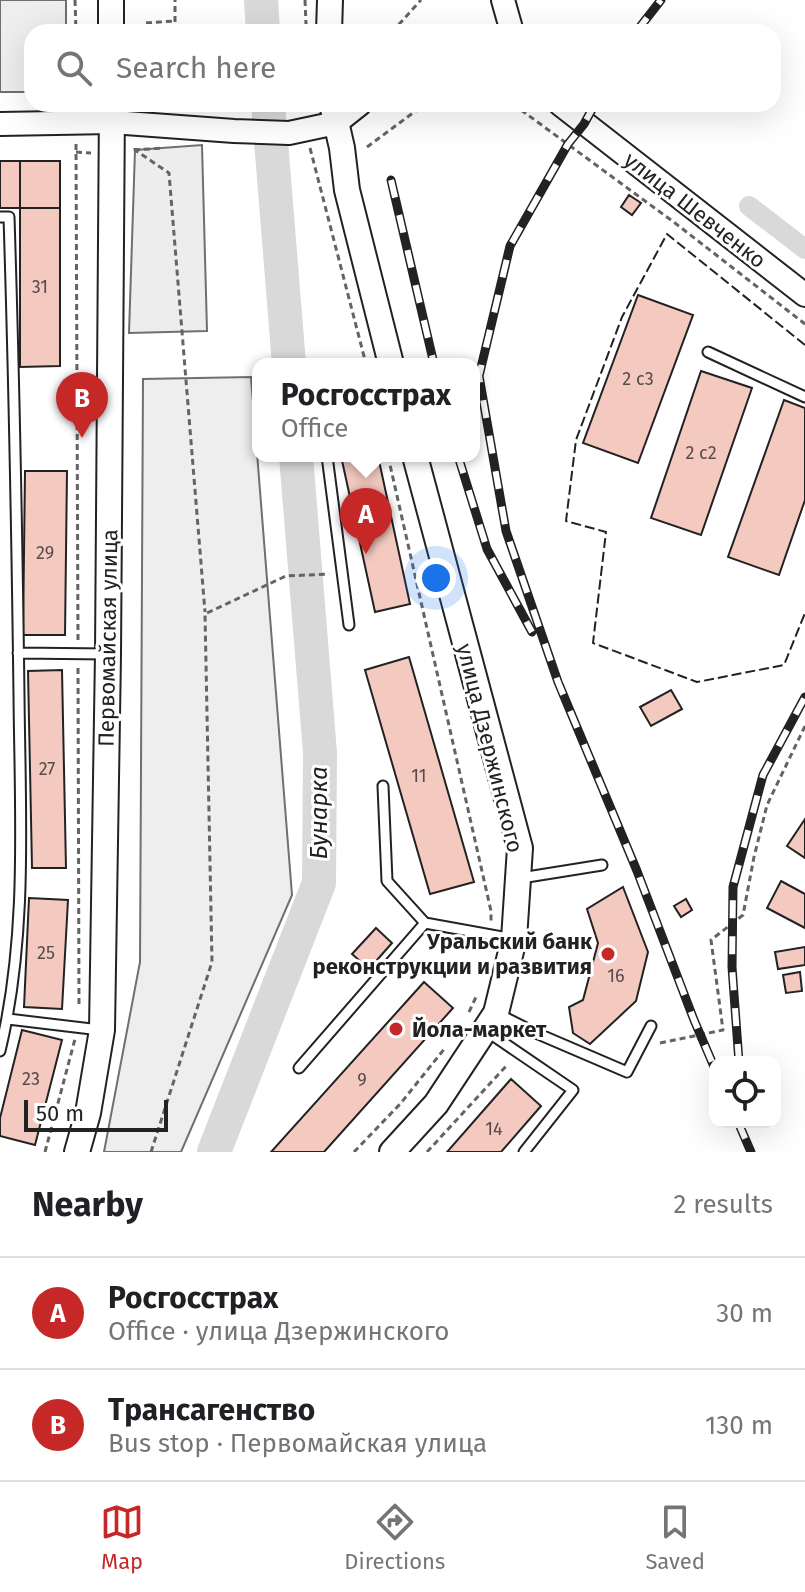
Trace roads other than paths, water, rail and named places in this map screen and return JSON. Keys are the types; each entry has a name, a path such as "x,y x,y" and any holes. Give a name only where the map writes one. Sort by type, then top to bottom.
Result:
{"main road":[{"path":"111,0 111,24"},
{"path":"329,24 330,0"},
{"name":"Первомайская улица","path":"77,1152 88,1113 108,654 123,152 112,113"},
{"path":"334,114 347,190 389,358"},
{"name":"улица Дзержинского","path":"392,1152 436,1104 483,1019 518,879 520,848 417,462"}],"street":[{"path":"503,0 510,24"},
{"name":"улица Шевченко","path":"570,112 805,295"},
{"path":"0,124 76,123 112,113 234,131 299,131 334,114"}],"lane":[{"path":"0,217 9,217 15,415 21,897 8,1019 0,1051"},
{"path":"708,352 805,397"},
{"path":"328,462 349,625"},
{"path":"18,653 108,654"},
{"path":"383,786 387,881 425,923 502,937"},
{"path":"518,879 602,865"},
{"path":"299,1068 425,923"},
{"path":"8,1019 90,1028"},
{"path":"483,1019 536,1033 627,1072 651,1026"},
{"path":"483,1019 519,1052 573,1090 524,1152"}],"waterway":[{"name":"Бунарка","path":"261,0 262,24"},
{"name":"Бунарка","path":"269,112 289,358"},
{"path":"749,206 805,249"},
{"name":"Бунарка","path":"214,1152 319,883 320,753 296,462"}],"railway":[{"path":"642,24 661,0"},
{"path":"480,372 510,246 568,144 591,112"},
{"path":"391,180 433,358"},
{"path":"480,382 506,531 558,682 709,1056"},
{"path":"460,462 487,549 532,632"},
{"path":"739,1056 732,967 733,887 763,775 805,697"},
{"path":"741,1128 751,1152"}],"place":[{"name":"Трансагенство","path":"82,438"},
{"name":"Росгосстрах","path":"366,554"},
{"name":"Уральский банк реконструкции и развития","path":"608,954"},
{"name":"Йола-маркет","path":"396,1029"}]}
